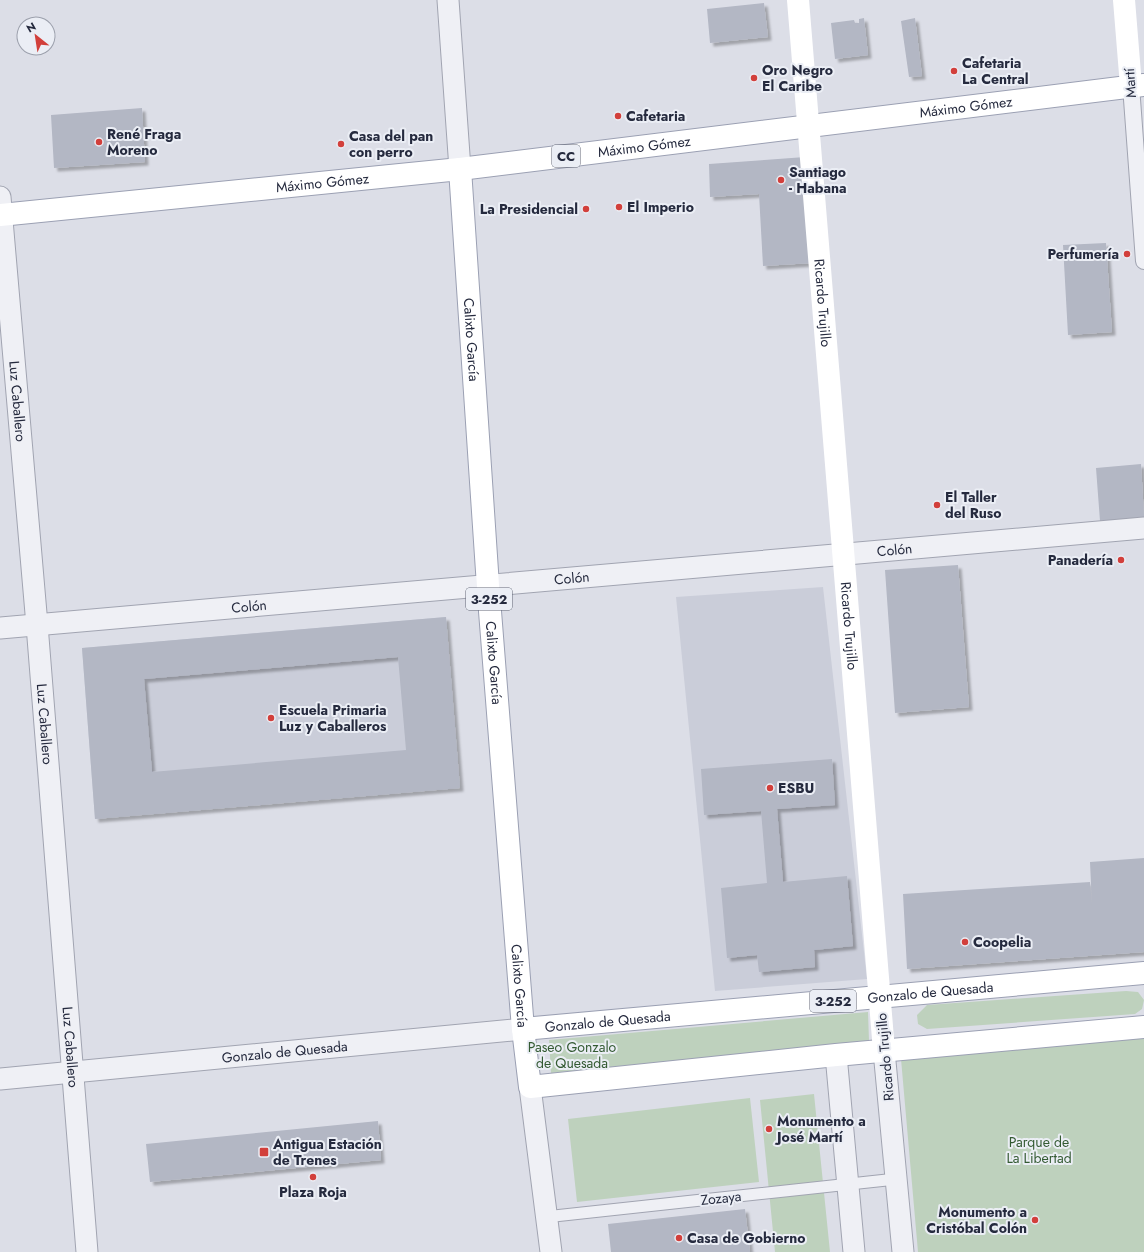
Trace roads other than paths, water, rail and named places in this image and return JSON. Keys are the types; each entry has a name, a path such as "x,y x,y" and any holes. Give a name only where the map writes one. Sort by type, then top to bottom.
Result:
{"main road":[{"name":"Ricardo Trujillo","path":"798,0 884,1051"},
{"name":"Martí","path":"1124,0 1137,85"},
{"name":"Máximo Gómez","path":"0,209 460,168 808,127 1137,85"},
{"name":"Calixto García","path":"460,168 488,586 523,1029 530,1087"},
{"name":"Gonzalo de Quesada","path":"523,1029 1144,973"},
{"path":"530,1087 836,1055 1144,1027"}],"street":[{"name":"Calixto García","path":"448,0 460,168"},
{"name":"Martí","path":"1137,85 1144,261"},
{"name":"Luz Caballero","path":"0,209 37,625 87,1252"},
{"name":"Colón","path":"0,628 1144,528"},
{"name":"Gonzalo de Quesada","path":"0,1079 523,1029"},
{"name":"Ricardo Trujillo","path":"884,1051 903,1252"},
{"path":"836,1055 854,1252"},
{"name":"Calixto García","path":"530,1087 545,1217 551,1252"}],"lane":[{"name":"Zozaya","path":"545,1217 896,1179"}],"place":[{"name":"Cafetaria La Central","path":"954,71"},
{"name":"Oro Negro El Caribe","path":"754,78"},
{"name":"Cafetaria","path":"618,116"},
{"name":"René Fraga Moreno","path":"99,142"},
{"name":"Casa del pan con perro","path":"341,144"},
{"name":"Santiago - Habana","path":"781,180"},
{"name":"El Imperio","path":"619,207"},
{"name":"La Presidencial","path":"586,209"},
{"name":"Perfumería","path":"1127,254"},
{"name":"El Taller del Ruso","path":"937,505"},
{"name":"Panadería","path":"1121,560"},
{"name":"Escuela Primaria Luz y Caballeros","path":"271,718"},
{"name":"ESBU","path":"770,788"},
{"name":"Coopelia","path":"965,942"},
{"name":"Monumento a José Martí","path":"769,1129"},
{"name":"Antigua Estación de Trenes","path":"264,1152"},
{"name":"Plaza Roja","path":"313,1177"},
{"name":"Monumento a Cristóbal Colón","path":"1035,1220"},
{"name":"Casa de Gobierno","path":"679,1238"}],"park label":[{"name":"Paseo Gonzalo de Quesada","path":"572,1056"},
{"name":"Parque de La Libertad","path":"1039,1150"}]}
